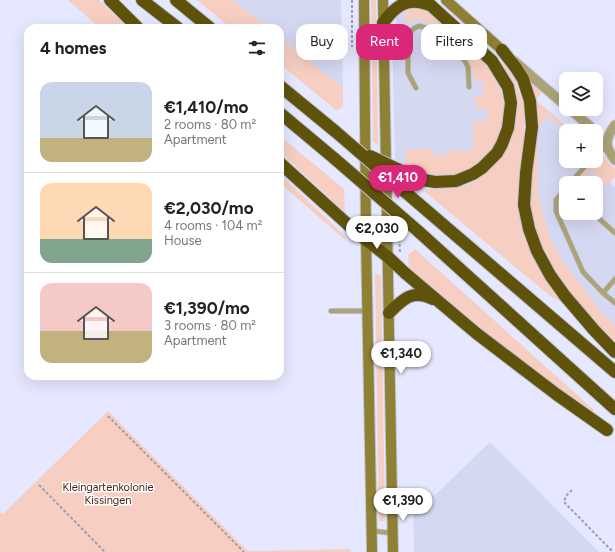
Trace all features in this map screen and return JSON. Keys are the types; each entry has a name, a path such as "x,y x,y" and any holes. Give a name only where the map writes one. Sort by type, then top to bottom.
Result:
{"highway":[{"path":"110,0 134,24"},
{"path":"142,0 173,24"},
{"path":"176,0 205,24"},
{"path":"355,149 418,179 435,182 456,181 473,174 482,168 497,153 508,128 511,103 508,87 492,61 428,2 403,3 390,14 383,23"},
{"path":"502,50 523,80 530,101 532,127 526,173 524,205 529,228 537,251 550,275 565,296 615,352"},
{"path":"284,89 336,132 615,372"},
{"path":"284,116 418,231 615,409"},
{"path":"284,168 355,231 388,257 476,333 607,430"},
{"path":"389,313 405,298 411,296 427,296 440,302"}],"main road":[{"path":"364,0 366,239 372,552"},
{"path":"383,0 393,552"},
{"path":"446,0 502,50"},
{"path":"366,239 387,238"}],"street":[{"path":"502,50 559,100"},
{"path":"578,116 586,124"},
{"path":"607,144 610,133 615,125"},
{"path":"603,140 607,144 610,154 615,160"}],"lane":[{"path":"416,88 408,73 408,37 413,29 419,26 430,29 465,61 468,67 469,86"},
{"path":"603,148 607,144"},
{"path":"576,176 584,168"},
{"path":"559,196 556,200 556,212 559,219"},
{"path":"560,220 583,272 615,304"},
{"path":"601,220 615,233"},
{"path":"604,293 615,279"},
{"path":"331,311 368,311"},
{"path":"372,531 392,533"}],"path":[{"path":"108,416 244,552"},
{"path":"39,485 105,552"},
{"path":"572,490 566,496 564,502 614,552"}],"shaded area":[{"path":"233,0 341,0 342,24 296,24 296,51 284,41 284,24 263,24"},
{"path":"408,6 430,24 421,24 421,60 475,60 492,74 500,87 504,109 502,127 498,139 490,151 471,168 457,174 405,166 395,160 393,60 413,60 413,24 396,24 396,17 399,12"},
{"path":"308,60 342,60 343,88"},
{"path":"548,116 559,126 559,168 598,168 600,173 615,187 615,328 563,262 550,238 539,199 538,128"},
{"path":"490,442 599,552 414,552 413,497 435,495"}],"green space":[{"path":"68,0 99,0 124,24 95,24"},
{"path":"197,0 233,0 263,24 226,24"},
{"path":"371,0 376,0 376,24 371,24"},
{"path":"411,6 423,8 429,11 443,24 428,24 424,20 418,19 406,24 405,8"},
{"path":"284,41 296,51 296,60 308,60 343,88 343,106 337,111 284,67"},
{"path":"372,60 377,60 378,145 373,141"},
{"path":"466,60 481,60 488,67 497,81 504,106 503,123 498,138 489,152 477,163 463,171 447,175 426,175 415,172 405,166 407,150 433,149 433,155 449,155 449,151 474,150 473,121 487,120 487,109 476,109 475,96 484,95 482,81 475,81 475,74 471,73 469,63"},
{"path":"502,62 515,79 524,106 522,173 529,246 539,268 563,303 550,296 425,192 426,189 453,188 469,184 490,170 506,150 515,126 517,113 516,100 500,64"},
{"path":"531,81 541,91 541,94 536,100 564,124 559,124 559,125 549,116 538,128 539,199 550,238 563,262 577,281 615,326 615,345 572,296 551,268 542,251 529,212 527,84"},
{"path":"284,139 344,189 345,212 284,156"},
{"path":"603,155 615,169 615,177 607,186 603,182 603,176 596,176 591,171 586,176 579,176 585,168 603,168"},
{"path":"284,178 345,236 345,240 284,187"},
{"path":"415,249 594,410 593,412 526,366 489,338 409,269 408,255"},
{"path":"375,273 381,276 385,521 379,521"},
{"name":"Kleingartenkolonie Kissingen","path":"108,411 248,551 351,549 351,552 0,552 0,512 3,514"}]}
